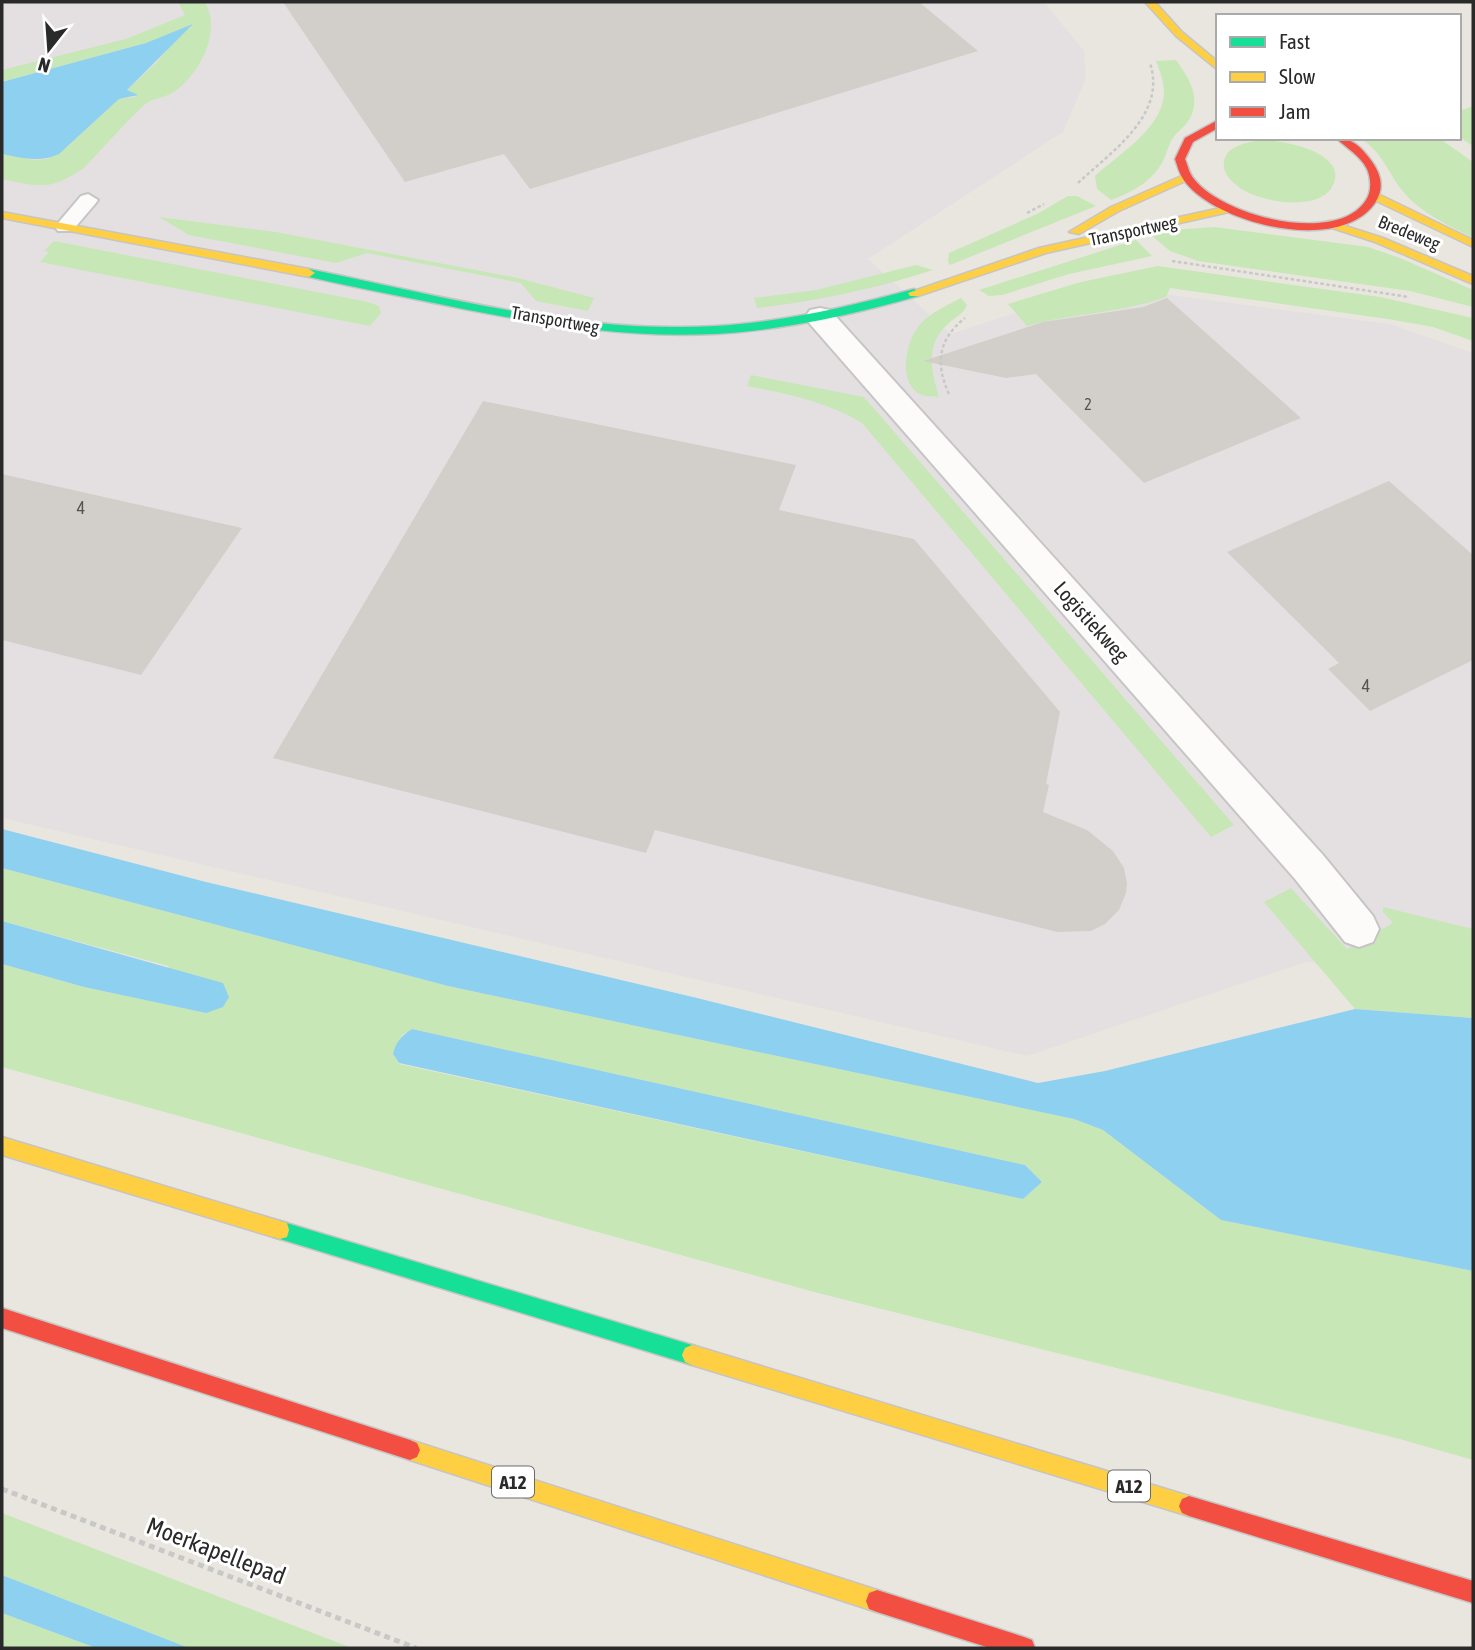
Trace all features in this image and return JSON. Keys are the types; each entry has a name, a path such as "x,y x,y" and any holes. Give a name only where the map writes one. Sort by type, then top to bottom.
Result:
{"main road":[{"path":"1150,2 1179,34 1216,65"},
{"path":"1179,34 1199,74"},
{"path":"1216,124 1201,130 1187,143 1181,159 1186,177 1200,195 1224,210 1277,226 1330,225 1359,214 1374,196 1377,180 1370,163 1344,140"},
{"name":"Transportweg","path":"1042,251 1115,209 1186,177"},
{"name":"Bredeweg","path":"1374,196 1473,244"},
{"name":"Transportweg","path":"2,215 442,300 622,331 688,332 739,329 820,317 904,296 1042,251 1224,210"},
{"name":"Bredeweg","path":"1330,225 1379,240 1473,280"},
{"name":"A12","path":"2,1146 1473,1592"},
{"name":"A12","path":"2,1318 1024,1648"}],"street":[{"name":"Logistiekweg","path":"820,317 1309,867 1359,929"}],"lane":[{"path":"65,227 88,200"}],"path":[{"path":"930,442 951,398 940,379 937,358 940,346 947,333 968,316"},
{"name":"Moerkapellepad","path":"2,1489 416,1648"}],"shaded area":[{"path":"2,2 1044,2 1084,51 1086,78 1063,132 868,259 951,334 1057,299 1148,292 1390,324 1473,353 1473,975 1448,969 1306,962 1027,1056 2,818"}],"green space":[{"path":"178,2 205,2 210,13 211,26 206,51 183,84 174,92 144,105 84,168 62,181 36,185 2,179 2,154 34,160 47,159 67,147 119,99 136,97 127,90 157,62 181,33 194,26 146,43 2,82 2,70 126,39 185,15"},
{"path":"1176,60 1192,88 1193,112 1173,138 1163,161 1153,175 1134,190 1111,200 1097,189 1095,176 1138,139 1156,118 1164,93 1156,61"},
{"path":"1473,106 1473,146 1461,138 1461,110"},
{"path":"1262,140 1284,142 1323,156 1331,164 1335,174 1333,185 1326,194 1303,202 1275,201 1240,188 1226,174 1226,156 1239,145"},
{"path":"1363,140 1442,140 1473,162 1473,238 1416,205"},
{"path":"1068,196 1077,196 1096,206 950,265 948,262 949,253 1037,214"},
{"path":"159,217 276,232 518,278 594,298 588,311 536,301 521,283 367,253 336,263 189,235"},
{"path":"1214,227 1368,247 1473,290 1473,307 1410,291 1198,261 1170,251 1152,236 1172,230"},
{"path":"1136,240 1152,256 1069,274 1002,295 989,296 979,290"},
{"path":"54,241 368,302 379,306 381,313 370,326 40,262 49,252 44,251"},
{"path":"916,265 933,270 868,289 802,302 757,308 754,298 816,290"},
{"path":"1158,266 1380,297 1473,318 1473,341 1433,327 1388,319 1170,288 1166,297 1149,302 1027,326 1008,304 1081,282"},
{"path":"961,298 967,305 941,332 933,349 932,368 939,397 922,395 914,390 907,375 907,355 912,337 936,311"},
{"path":"751,375 864,397 1234,825 1211,837 862,423 821,404 747,386"},
{"path":"2,868 448,986 1074,1119 1103,1130 1221,1220 1473,1271 1473,1460 1396,1438 818,1293 2,1067 2,964 84,987 206,1013 168,966 2,921","holes":["412,1029 1025,1165 1042,1182 1023,1199 399,1064 393,1054 402,1035"]},
{"path":"1291,888 1347,949 1393,923 1383,912 1383,907 1473,929 1473,1018 1355,1009 1264,902"},
{"path":"2,1513 352,1648 189,1648 2,1575"},
{"path":"2,1613 96,1648 2,1648"}],"water":[{"path":"193,24 127,90 138,95 119,99 59,154 38,159 2,154 2,82 146,43"},
{"path":"2,829 206,882 697,998 1038,1083 1105,1071 1355,1009 1473,1018 1473,1271 1221,1220 1103,1130 1074,1119 448,986 2,868"},
{"path":"2,921 223,983 229,997 223,1007 206,1013 84,987 2,964"},
{"path":"412,1029 1025,1165 1042,1182 1023,1199 399,1063 393,1054 394,1050"},
{"path":"2,1575 189,1648 96,1648 2,1613"}],"building":[{"path":"283,2 919,2 978,51 530,189 504,154 405,182"},
{"path":"1167,298 1301,418 1144,483 1036,374 1006,378 923,361 1043,322 1143,307"},
{"path":"483,401 796,465 779,510 914,539 1060,712 1043,812 1087,830 1113,851 1124,868 1127,883 1119,910 1105,924 1091,931 1057,932 655,830 646,853 273,758"},
{"path":"2,474 242,528 141,675 2,640"},
{"path":"1389,481 1473,555 1473,660 1370,711 1328,669 1339,663 1227,552"}],"traffic: fast":[{"path":"309,273 519,315 646,330 748,328 815,318 914,293"},
{"path":"280,1230 692,1355"}],"traffic: slow":[{"path":"1150,2 1179,34 1216,65"},
{"path":"1075,232 1115,209 1186,177"},
{"path":"1374,196 1473,244"},
{"path":"914,293 1043,250 1225,210"},
{"path":"2,215 309,273"},
{"path":"1330,224 1379,240 1473,280"},
{"path":"2,1146 280,1230"},
{"path":"692,1355 1189,1506"},
{"path":"410,1450 877,1601"}],"traffic: jam":[{"path":"1216,124 1189,140 1180,159 1185,175 1204,194 1233,210 1288,225 1334,224 1366,208 1374,196 1376,183 1372,168 1360,153 1344,140"},
{"path":"2,1318 410,1450"},
{"path":"1189,1506 1473,1592"},
{"path":"877,1601 1024,1648"}]}
